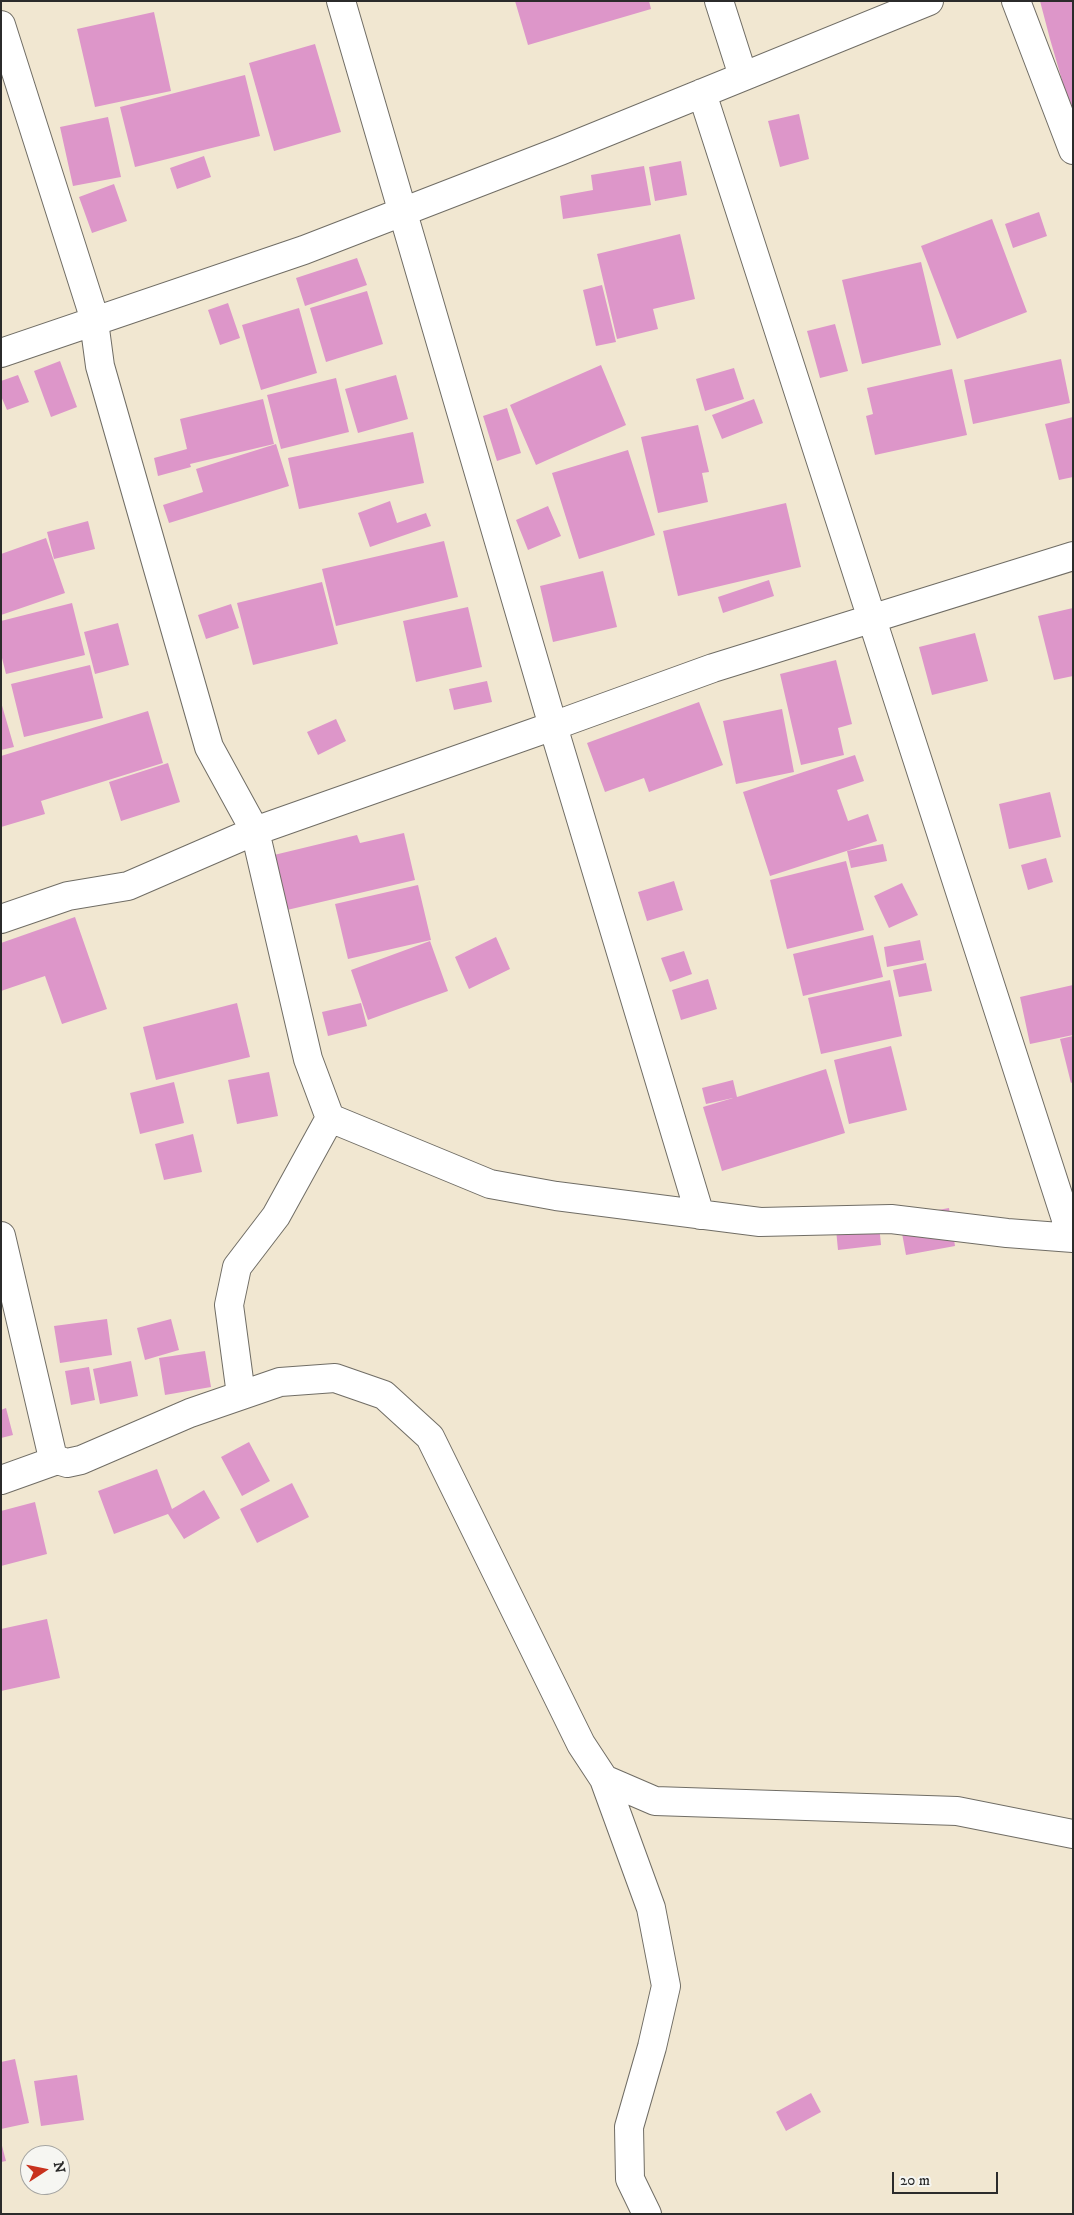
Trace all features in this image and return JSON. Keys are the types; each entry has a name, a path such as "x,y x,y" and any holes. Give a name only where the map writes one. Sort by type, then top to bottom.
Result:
{"street":[{"path":"340,1 553,726 700,1214"},
{"path":"719,1 743,76"},
{"path":"1,352 304,250 929,1"},
{"path":"1016,1 1073,150"},
{"path":"1,25 94,321 100,366 209,747 255,831 308,1059 330,1118 490,1184 556,1196 760,1222 891,1219 1007,1233 1072,1238 702,92"},
{"path":"1,919 68,896 128,886 255,831 712,668 1073,556"},
{"path":"241,1395 229,1305 237,1267 276,1216 330,1118"},
{"path":"1,1236 52,1454 57,1460 67,1463 81,1460 190,1413 280,1382 335,1378 384,1395 430,1437 581,1744 604,1779 651,1908 666,1986 652,2048 629,2127 630,2180 647,2214"},
{"path":"1,1480 57,1460"},
{"path":"604,1779 655,1801 957,1811 1073,1834"}],"building":[{"path":"515,1 649,1 651,9 528,45"},
{"path":"1040,1 1073,1 1073,118 1050,39"},
{"path":"154,12 171,91 95,107 77,29"},
{"path":"315,44 341,132 274,151 249,63"},
{"path":"245,75 260,136 135,167 120,107"},
{"path":"799,114 809,159 780,167 768,121"},
{"path":"108,117 121,177 73,186 60,127"},
{"path":"204,156 211,177 177,189 170,168"},
{"path":"681,161 687,195 655,201 649,167"},
{"path":"644,166 651,205 563,219 560,196 593,190 591,175"},
{"path":"114,184 127,221 92,233 79,197"},
{"path":"1039,212 1047,236 1013,248 1005,224"},
{"path":"992,219 1027,312 957,339 921,246"},
{"path":"680,234 695,299 653,309 658,329 617,339 597,254"},
{"path":"357,258 367,285 305,306 296,278"},
{"path":"921,262 941,345 862,364 842,280"},
{"path":"602,285 616,342 596,346 583,290"},
{"path":"367,291 383,344 326,362 310,308"},
{"path":"228,303 240,338 220,345 208,310"},
{"path":"299,308 317,373 261,390 242,325"},
{"path":"835,324 848,371 820,378 807,331"},
{"path":"1061,359 1070,403 973,424 964,380"},
{"path":"60,361 77,407 51,417 34,371"},
{"path":"601,365 626,425 536,465 510,405"},
{"path":"734,368 744,399 705,411 696,379"},
{"path":"952,369 967,435 875,455 866,416 873,414 867,388"},
{"path":"18,375 29,402 7,410 1,396 1,381"},
{"path":"396,375 408,419 358,433 345,389"},
{"path":"336,378 349,432 281,449 267,395"},
{"path":"263,399 274,444 190,464 191,467 158,476 154,458 187,449 180,419"},
{"path":"754,399 763,423 722,439 712,415"},
{"path":"507,408 521,453 497,461 483,416"},
{"path":"1073,417 1073,477 1059,480 1045,424"},
{"path":"698,425 709,472 702,473 708,502 658,513 641,437"},
{"path":"413,432 424,483 299,509 288,458"},
{"path":"276,444 289,486 169,523 163,505 203,492 196,469"},
{"path":"628,450 655,535 579,559 552,473"},
{"path":"390,501 397,523 426,513 431,526 370,547 358,513"},
{"path":"786,503 801,567 678,596 663,531"},
{"path":"548,506 561,536 528,550 516,520"},
{"path":"88,521 95,549 54,559 47,532"},
{"path":"46,538 65,593 1,615 1,554"},
{"path":"444,541 458,597 336,626 322,569"},
{"path":"603,571 617,627 553,642 540,586"},
{"path":"769,580 774,596 723,613 718,597"},
{"path":"322,582 338,644 253,665 237,603"},
{"path":"72,603 85,655 6,674 1,654 1,621"},
{"path":"231,604 239,628 206,639 198,615"},
{"path":"468,607 482,667 416,682 403,621"},
{"path":"1073,608 1073,676 1054,680 1038,616"},
{"path":"118,623 129,665 95,674 84,632"},
{"path":"975,633 988,681 932,695 919,647"},
{"path":"836,660 852,724 838,728 844,755 801,765 780,674"},
{"path":"90,665 103,718 24,737 11,684"},
{"path":"487,681 492,702 454,710 449,689"},
{"path":"1,702 14,747 1,750"},
{"path":"699,702 723,765 649,792 644,778 605,792 587,743"},
{"path":"782,709 794,772 736,784 723,721"},
{"path":"148,711 163,763 41,801 45,814 1,827 1,756"},
{"path":"336,719 346,741 318,755 307,732"},
{"path":"855,755 864,781 837,790 848,821 868,814 877,841 770,876 743,792"},
{"path":"168,763 180,802 121,821 109,782"},
{"path":"1050,792 1061,837 1009,849 999,804"},
{"path":"404,833 415,880 287,910 274,855 357,835 360,843"},
{"path":"883,844 887,861 851,868 847,851"},
{"path":"1046,858 1053,882 1028,890 1021,865"},
{"path":"846,861 864,930 787,949 770,880"},
{"path":"674,881 683,910 647,921 638,892"},
{"path":"902,883 918,915 889,928 874,896"},
{"path":"418,885 431,940 348,959 335,904"},
{"path":"75,917 107,1009 62,1024 45,976 1,991 1,943"},
{"path":"873,935 883,977 803,996 793,954"},
{"path":"496,937 510,969 469,989 455,957"},
{"path":"920,940 924,960 887,967 884,947"},
{"path":"430,941 448,991 368,1020 351,970"},
{"path":"684,951 692,974 670,982 661,958"},
{"path":"926,963 932,991 899,997 893,970"},
{"path":"708,979 717,1009 681,1020 672,990"},
{"path":"890,980 902,1036 821,1054 808,998"},
{"path":"1073,985 1073,1035 1030,1044 1020,997"},
{"path":"237,1003 250,1057 156,1080 143,1027"},
{"path":"361,1003 367,1026 328,1036 322,1012"},
{"path":"1073,1036 1073,1082 1071,1083 1060,1039"},
{"path":"891,1046 907,1110 849,1124 834,1060"},
{"path":"826,1069 845,1133 722,1171 703,1107 733,1098 706,1104 702,1088 733,1080 737,1097"},
{"path":"269,1072 278,1116 237,1124 228,1080"},
{"path":"174,1082 184,1123 140,1134 130,1093"},
{"path":"193,1134 202,1172 164,1180 155,1144"},
{"path":"949,1208 955,1246 906,1255 899,1217"},
{"path":"878,1214 881,1245 838,1250 835,1219"},
{"path":"107,1319 112,1355 60,1363 54,1326"},
{"path":"171,1319 179,1350 145,1360 137,1328"},
{"path":"205,1351 211,1387 165,1395 159,1358"},
{"path":"131,1361 138,1396 100,1404 93,1369"},
{"path":"89,1367 95,1400 71,1405 65,1371"},
{"path":"6,1408 13,1435 1,1438 1,1410"},
{"path":"249,1442 270,1481 242,1496 221,1457"},
{"path":"157,1469 172,1509 204,1490 220,1518 184,1539 168,1514 114,1534 98,1491"},
{"path":"292,1483 309,1517 257,1543 240,1509"},
{"path":"35,1502 47,1554 1,1566 1,1511"},
{"path":"47,1619 60,1678 1,1691 1,1629"},
{"path":"15,2059 29,2123 1,2129 1,2062"},
{"path":"77,2075 84,2120 41,2126 34,2081"},
{"path":"811,2093 821,2112 786,2131 776,2112"},
{"path":"1,2142 6,2161 1,2162"}]}
